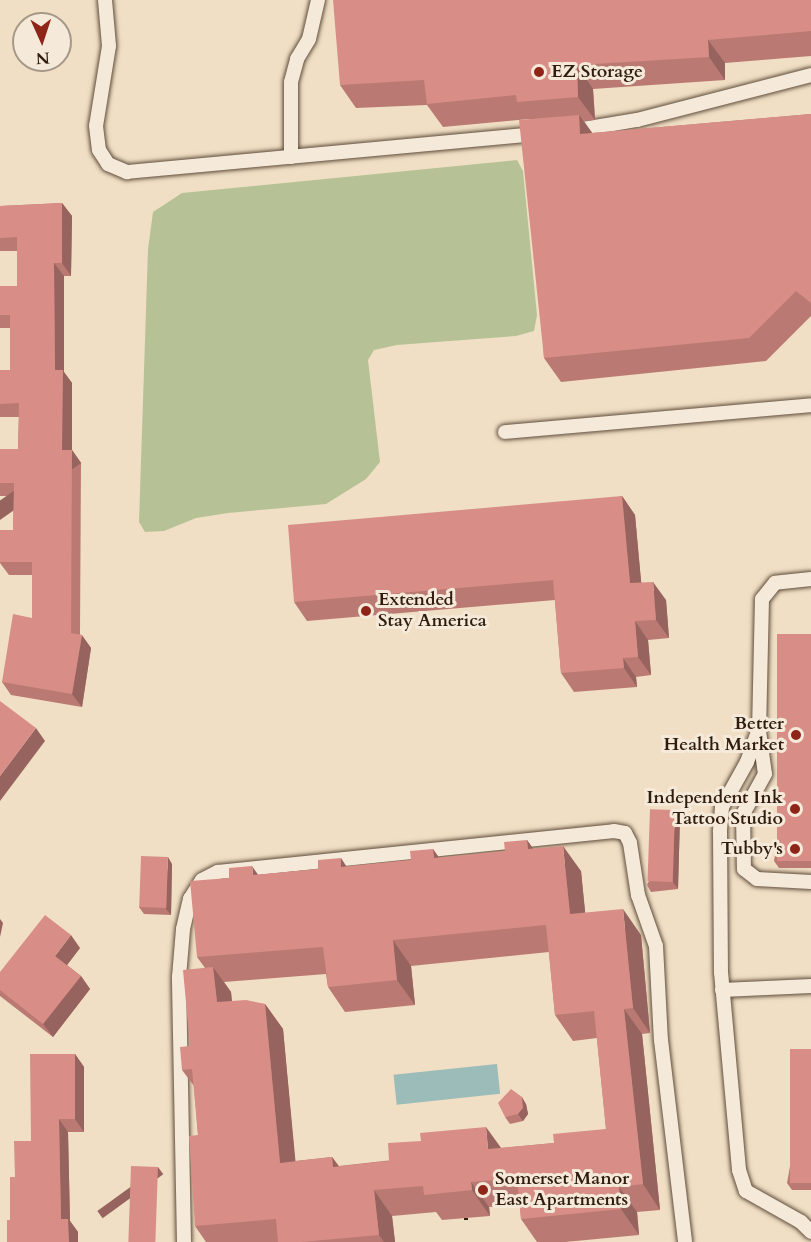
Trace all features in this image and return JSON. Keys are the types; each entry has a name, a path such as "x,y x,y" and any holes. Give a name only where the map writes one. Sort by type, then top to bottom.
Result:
{"lane":[{"path":"105,0 109,46 96,126 99,150 108,164 127,172 597,129 811,75"},
{"path":"291,157 291,82 297,59 309,39 318,0"},
{"path":"505,432 811,405"},
{"path":"811,579 775,583 762,599 759,729 765,774 743,814 744,869 758,879 811,882"},
{"path":"759,729 747,762 722,807 722,990 739,1170 746,1191 801,1222 811,1232"},
{"path":"184,1242 178,977 190,899 202,880 218,872 615,831 625,833 630,843 638,895 656,946 661,1040 685,1242"},
{"path":"722,990 811,986"}],"green space":[{"path":"517,160 523,171 537,315 534,331 516,336 397,345 374,350 368,360 380,462 366,479 326,504 228,513 196,518 164,531 145,532 139,522 148,249 153,212 182,193"}],"water":[{"path":"497,1064 500,1094 397,1105 394,1075"}],"building":[{"name":"EZ Storage","path":"333,0 811,0 811,31 708,40 709,57 577,65 578,97 517,102 516,95 427,104 424,80 340,85"},
{"path":"811,114 811,303 796,291 749,338 544,358 519,120 579,115 580,134"},
{"path":"62,203 62,263 54,263 55,370 63,370 62,450 72,450 71,633 82,635 72,694 2,682 13,614 32,618 32,562 0,562 0,530 13,530 14,483 0,483 0,449 18,449 19,403 0,404 0,370 10,370 10,315 0,315 0,286 17,286 17,237 0,238 0,206"},
{"name":"Extended Stay America","path":"622,496 630,583 653,582 656,620 635,621 638,657 623,658 624,668 561,673 553,580 294,602 288,525"},
{"path":"777,634 811,634 811,861 777,861"},
{"path":"0,701 36,728 0,776"},
{"path":"650,809 675,810 672,882 648,881"},
{"path":"527,840 528,849 563,846 570,914 623,909 633,1008 624,1009 643,1184 619,1187 621,1209 521,1219 517,1178 471,1182 472,1190 424,1195 423,1186 374,1190 379,1235 278,1242 276,1219 195,1226 189,1136 198,1135 192,1069 182,1070 180,1047 190,1046 183,970 213,967 217,1002 246,1000 265,1004 280,1163 332,1157 333,1167 389,1161 388,1143 421,1141 420,1133 486,1127 488,1149 554,1143 553,1134 606,1129 594,1011 555,1015 546,925 393,940 397,980 328,987 323,947 197,957 190,881 229,878 229,868 252,866 253,875 318,869 318,860 341,858 341,867 411,860 410,851 433,849 434,858 505,851 504,842"},
{"path":"141,856 168,857 166,908 139,907"},
{"path":"45,915 71,935 55,956 81,976 43,1024 0,990 0,972"},
{"path":"790,1049 811,1049 811,1183 790,1183"},
{"path":"30,1054 75,1054 75,1119 59,1119 61,1219 68,1219 69,1242 7,1242 7,1220 10,1220 10,1177 15,1177 14,1141 31,1141"},
{"path":"511,1089 522,1097 523,1108 518,1114 505,1117 498,1103"},
{"path":"131,1166 158,1167 155,1242 128,1242"}],"place":[{"name":"EZ Storage","path":"539,72"},
{"name":"Extended Stay America","path":"366,611"},
{"name":"Better Health Market","path":"796,735"},
{"name":"Independent Ink Tattoo Studio","path":"795,809"},
{"name":"Tubby's","path":"795,849"},
{"name":"Somerset Manor East Apartments","path":"483,1190"}]}
